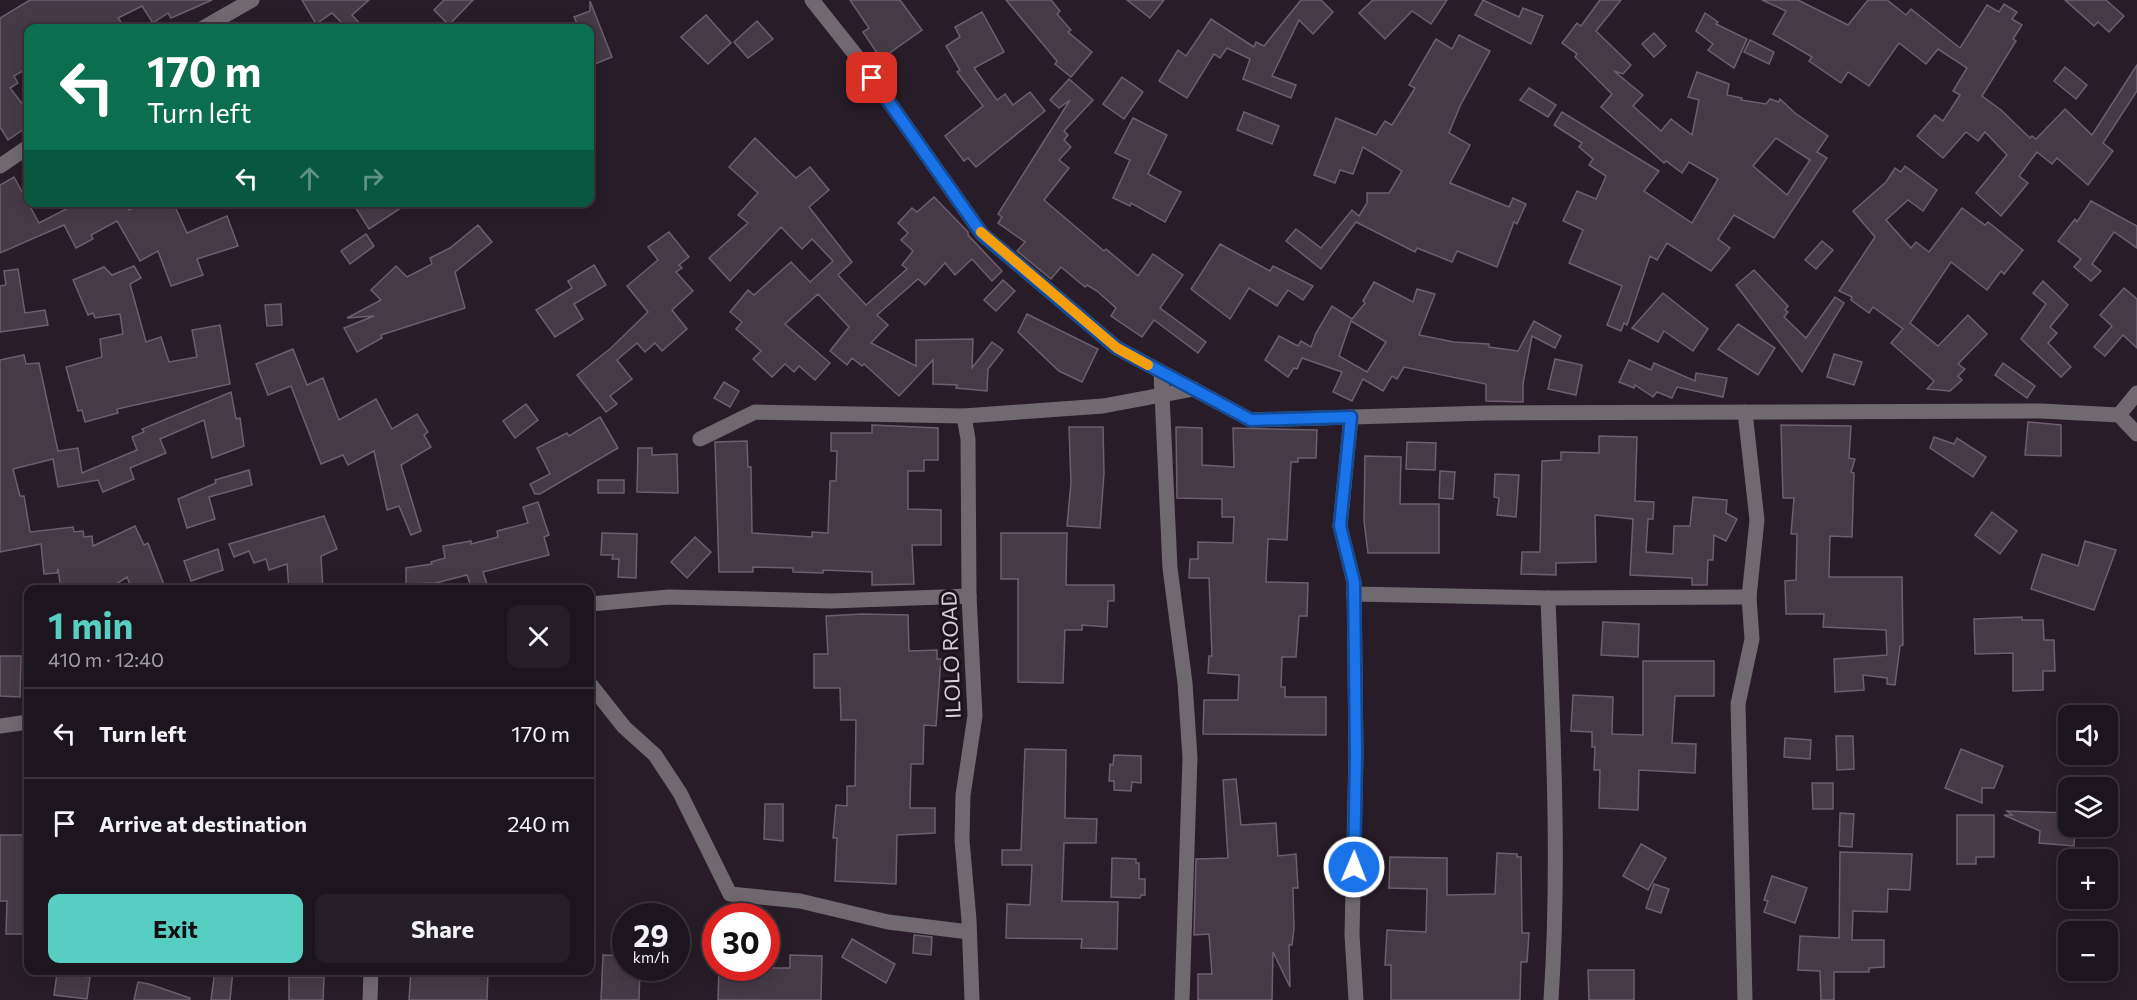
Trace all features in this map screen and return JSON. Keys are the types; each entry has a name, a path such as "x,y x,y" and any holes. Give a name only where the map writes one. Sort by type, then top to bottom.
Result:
{"street":[{"path":"210,24 252,0"},
{"path":"812,0 858,58 982,234 1117,348 1251,420 1488,413 2041,411 2119,415 2137,434"},
{"path":"0,166 24,150"},
{"path":"1161,372 1170,568 1185,683 1190,758 1182,1000"},
{"path":"700,439 755,412 964,416 1103,406 1194,389"},
{"path":"2119,415 2137,393"},
{"path":"1745,412 1757,520 1749,597 1752,639 1738,704 1745,1000"},
{"name":"ILOLO ROAD","path":"964,416 968,439 969,596 975,716 963,795 962,840 972,1000"},
{"path":"1351,417 1340,526 1354,582 1356,754 1352,935 1356,1000"},
{"path":"1354,594 1548,598 1749,597"},
{"path":"594,604 669,597 831,601 969,596"},
{"path":"1548,598 1556,929 1551,1000"},
{"path":"594,689 624,727 655,755 680,793 730,894 800,901 888,922 969,932"},
{"path":"0,726 24,723"},
{"path":"370,1000 371,975"}],"building":[{"path":"30,0 212,0 171,18 168,13 153,23 142,6 118,18 121,22 117,24 24,24 24,70 14,76 18,83 10,88 24,106 24,129 8,140 0,127 0,18"},
{"path":"302,0 369,0 352,15 360,24 343,24 332,13 316,24"},
{"path":"444,0 473,0 450,24 434,10"},
{"path":"850,0 900,0 922,30 881,59 863,32 869,28"},
{"path":"1006,0 1051,0 1060,11 1057,14 1071,30 1068,32 1092,52 1071,77 1055,64 1057,61"},
{"path":"1127,0 1164,0 1150,18"},
{"path":"1301,0 1321,0 1333,12 1313,34 1299,20 1272,76 1296,85 1291,98 1243,79 1250,59 1227,48 1220,58 1214,54 1187,98 1159,81 1178,50 1186,56 1211,19 1254,47 1256,42 1264,46"},
{"path":"1373,0 1447,0 1431,24 1412,11 1385,39 1359,13"},
{"path":"1483,0 1519,17 1523,8 1543,16 1531,44 1475,15"},
{"path":"1600,0 1621,0 1596,31 1631,65 1623,74 1614,71 1643,95 1633,106 1661,131 1671,119 1692,135 1699,100 1688,97 1697,72 1729,84 1727,95 1742,98 1741,100 1766,104 1770,99 1779,102 1780,99 1795,113 1828,136 1817,152 1827,158 1774,238 1734,215 1718,239 1730,248 1711,271 1667,243 1657,260 1650,256 1627,325 1624,323 1621,331 1607,325 1622,286 1569,263 1583,230 1563,221 1577,191 1596,199 1606,176 1589,165 1593,159 1579,147 1582,143 1554,125 1562,112 1659,171 1644,191 1692,223 1718,179 1689,162 1682,173 1666,161 1664,163 1601,107 1612,94 1575,57 1577,54 1562,43 1577,23 1581,26","holes":["1776,138 1810,160 1787,195 1753,166"]},
{"path":"1762,0 1798,0 1848,25 1868,0 1887,0 1906,15 1911,9 1960,48 1987,5 1999,12 2004,4 2017,12 2012,19 2022,25 2013,39 2016,41 1982,96 2001,110 2030,138 2032,136 2036,139 2065,109 2092,135 2137,65 2137,91 2103,143 2113,151 2088,185 2057,158 2052,164 2037,152 2019,176 2028,183 2001,216 1976,193 2007,155 1985,132 1978,141 1966,132 1943,158 1917,136 1935,115 1943,121 1960,95 1953,91 1967,68 1938,49 1926,64 1899,43 1869,86 1848,72 1841,83 1809,61 1812,57 1773,34 1786,11"},
{"path":"2065,0 2106,0 2124,16 2109,32 2098,22 2094,26"},
{"path":"590,1 612,57 594,64 594,24 577,24 574,17 590,11"},
{"path":"982,12 1004,52 974,68 997,100 1005,94 1013,105 1030,92 1045,111 976,167 968,158 964,161 945,136 983,106 957,72 960,70 946,46 960,37 955,27"},
{"path":"1705,13 1718,22 1716,24 1747,39 1734,68 1708,50 1713,44 1696,31"},
{"path":"706,15 731,43 708,64 681,37"},
{"path":"757,21 773,39 748,58 734,42"},
{"path":"1654,33 1666,46 1654,57 1642,44"},
{"path":"1459,35 1490,51 1460,106 1449,133 1470,145 1450,183 1509,207 1513,198 1526,204 1517,224 1514,222 1497,267 1457,251 1452,262 1417,248 1415,252 1356,222 1321,269 1286,241 1296,229 1321,248 1352,210 1359,216 1367,203 1367,193 1389,193 1402,171 1363,147 1353,174 1340,170 1335,183 1314,175 1336,118 1376,135 1385,121 1392,125 1415,88 1409,85 1436,39 1452,49"},
{"path":"1750,40 1774,52 1769,64 1744,52"},
{"path":"2065,67 2087,85 2076,99 2054,81"},
{"path":"1122,77 1143,92 1124,119 1103,104"},
{"path":"1069,79 1093,100 1064,131 1068,135 1064,140 1071,147 1059,160 1069,168 1044,200 1104,251 1106,249 1138,276 1153,254 1183,275 1160,308 1206,342 1198,353 1154,320 1142,337 1111,316 1116,308 1097,291 1087,285 1085,287 1061,267 1051,279 1017,251 1025,242 998,223 1002,217 998,214 1070,100 1059,108 1050,100"},
{"path":"1529,88 1556,105 1548,117 1520,100"},
{"path":"1244,112 1279,126 1272,144 1237,130"},
{"path":"1133,118 1167,135 1148,174 1181,192 1165,222 1131,203 1130,206 1113,198 1130,160 1115,153"},
{"path":"755,138 796,178 810,167 829,190 809,207 852,262 838,275 866,305 907,269 902,265 913,251 901,240 908,233 898,223 912,208 917,212 934,197 968,232 968,235 1002,271 992,281 972,259 955,275 945,263 925,285 918,279 877,315 888,325 871,343 916,366 916,340 973,339 972,368 992,342 1003,350 988,369 987,391 956,388 957,385 933,384 933,360 899,396 864,364 862,366 852,358 847,365 830,351 849,327 818,294 785,324 830,363 815,380 799,366 794,372 785,364 772,377 753,359 761,351 736,329 742,322 730,312 748,290 754,295 791,262 810,282 833,261 812,239 802,249 781,227 730,281 709,258 748,223 738,215 758,193 729,167"},
{"path":"1905,166 1937,190 1923,211 1908,200 1886,220 1911,248 1916,242 1929,252 1962,208 1985,225 1988,222 2023,250 2004,274 2001,271 1987,290 1951,262 1910,323 1938,346 1968,315 1987,334 1958,364 1965,369 1958,376 1962,380 1950,391 1927,389 1934,381 1891,343 1903,329 1873,307 1869,313 1851,300 1852,297 1839,291 1875,237 1853,211 1886,182 1895,168 1901,172"},
{"path":"14,177 24,195 24,207 30,207 39,223 70,207 128,207 129,210 136,207 175,207 187,233 227,216 238,246 197,259 203,275 171,286 158,251 140,261 117,221 91,235 93,239 76,248 64,225 0,253 0,185"},
{"path":"2091,201 2137,226 2137,248 2114,232 2092,264 2101,271 2091,281 2074,267 2081,259 2058,241 2075,219 2077,222"},
{"path":"355,207 402,207 369,229"},
{"path":"478,225 492,242 455,272 465,308 381,335 382,338 357,352 344,328 374,316 347,318 381,300 371,290 396,266 407,277 432,264 430,258 450,248"},
{"path":"669,232 689,257 679,265 682,268 676,272 693,291 672,310 687,329 662,351 655,343 645,352 637,343 617,360 632,379 610,396 617,404 606,412 577,375 611,348 648,312 627,286 658,260 648,247"},
{"path":"366,234 374,246 350,264 341,251"},
{"path":"1822,241 1833,250 1816,269 1805,260"},
{"path":"1220,244 1270,271 1273,266 1313,286 1303,300 1288,290 1277,306 1249,288 1230,319 1191,289"},
{"path":"594,265 606,285 574,304 583,319 555,337 536,310 572,288 568,281"},
{"path":"134,266 141,278 130,284 146,342 161,337 169,362 197,357 192,330 220,325 230,384 117,409 118,413 85,422 82,410 78,411 66,367 102,357 100,339 123,334 120,314 95,318 93,313 88,315 73,280 104,267 112,275"},
{"path":"18,269 25,313 45,310 48,325 0,332 0,286 6,285 4,271"},
{"path":"1754,270 1788,306 1785,310 1788,312 1784,317 1806,338 1835,297 1844,303 1802,372 1736,285"},
{"path":"1003,280 1015,291 996,311 984,300"},
{"path":"2043,281 2068,305 2050,327 2057,333 2048,343 2071,367 2061,377 2021,339 2046,304 2033,293"},
{"path":"1374,282 1413,302 1417,289 1435,294 1419,335 1454,342 1489,344 1489,347 1518,351 1534,321 1561,336 1555,348 1532,336 1523,384 1523,402 1486,401 1486,384 1404,367 1397,379 1392,376 1383,391 1363,379 1352,401 1333,392 1342,372 1302,358 1297,369 1294,368 1288,377 1265,360 1279,336 1298,346 1301,341 1311,347 1316,333 1332,306 1352,319 1365,303 1363,301","holes":["1351,321 1386,342 1367,372 1339,356"]},
{"path":"2124,288 2137,299 2137,348 2123,335 2105,356 2094,347 2112,326 2100,315"},
{"path":"1663,293 1708,329 1693,351 1664,331 1658,342 1632,328"},
{"path":"281,304 282,325 267,326 265,305"},
{"path":"1027,314 1098,349 1082,382 1059,371 1018,332"},
{"path":"1738,324 1775,348 1758,375 1718,349"},
{"path":"293,349 307,385 323,378 339,420 376,399 392,429 417,414 428,432 424,435 431,447 401,465 421,531 411,535 399,506 387,510 374,451 348,465 343,455 321,464 291,386 268,395 256,364"},
{"path":"1834,354 1862,362 1854,385 1827,377"},
{"path":"24,355 26,364 39,363 58,451 78,448 82,473 137,450 132,437 144,432 142,429 231,392 236,419 240,418 244,446 212,458 204,420 160,439 166,453 130,468 134,479 103,492 98,480 58,487 53,459 13,469 20,496 24,496 30,532 73,527 74,532 83,531 84,537 92,536 93,546 135,526 144,545 148,543 164,585 130,585 127,577 115,585 60,585 58,569 57,573 44,574 41,544 0,552 0,360"},
{"path":"1555,359 1582,365 1576,395 1548,389"},
{"path":"1629,360 1651,370 1654,363 1695,381 1696,373 1727,378 1723,397 1677,387 1672,398 1657,392 1653,397 1635,385 1634,388 1619,382"},
{"path":"2003,363 2035,386 2027,398 1995,375"},
{"path":"724,382 739,391 730,407 714,398"},
{"path":"526,404 538,420 515,438 503,421"},
{"path":"600,417 618,448 540,494 535,494 530,484 550,474 537,448 567,433 569,436"},
{"path":"2028,422 2061,425 2061,456 2025,455"},
{"path":"872,425 938,428 938,460 924,460 924,471 908,471 908,509 941,510 941,545 912,545 914,584 872,585 872,572 823,570 823,573 793,572 793,568 753,567 753,572 719,572 715,442 747,441 748,467 751,467 752,533 812,537 812,532 828,533 830,481 836,481 837,451 831,451 831,433 872,433"},
{"path":"1781,425 1851,426 1849,458 1855,459 1851,472 1854,473 1852,537 1830,536 1829,577 1902,577 1903,645 1900,646 1895,685 1887,684 1887,678 1863,675 1864,690 1835,692 1834,659 1887,655 1886,630 1823,627 1824,614 1786,614 1785,581 1796,580 1797,534 1791,534 1794,498 1783,498"},
{"path":"1069,427 1103,427 1104,473 1100,528 1067,526 1071,483"},
{"path":"1176,427 1202,428 1202,465 1234,467 1233,428 1317,430 1316,458 1298,458 1298,462 1291,462 1287,540 1268,539 1266,582 1308,583 1307,616 1299,616 1296,657 1282,657 1281,687 1285,687 1285,697 1326,697 1326,735 1203,734 1204,700 1238,700 1239,675 1208,673 1209,656 1212,656 1209,578 1189,578 1190,559 1198,559 1198,542 1233,543 1234,517 1222,517 1222,499 1177,498"},
{"path":"1599,436 1637,437 1635,501 1654,502 1653,519 1648,519 1646,552 1673,554 1674,526 1690,526 1693,497 1727,500 1726,513 1737,519 1726,541 1714,535 1713,560 1708,560 1707,585 1692,585 1692,578 1630,575 1633,519 1595,515 1596,562 1556,563 1556,575 1521,574 1522,552 1540,552 1542,461 1561,460 1561,452 1599,453"},
{"path":"1934,437 1954,444 1957,438 1986,457 1973,477 1930,448"},
{"path":"1407,442 1436,443 1435,470 1406,469"},
{"path":"638,448 652,448 652,455 677,454 678,493 637,492"},
{"path":"1365,456 1401,457 1400,504 1439,504 1439,553 1368,553 1364,521"},
{"path":"249,470 252,485 209,497 215,519 187,528 178,499 216,483 215,480"},
{"path":"1440,471 1455,472 1453,499 1439,498"},
{"path":"1495,474 1519,475 1516,517 1497,515 1499,498 1494,497"},
{"path":"598,480 624,480 624,493 598,493"},
{"path":"538,502 549,535 544,537 549,555 483,572 487,585 470,585 467,575 436,583 406,584 406,568 432,564 431,562 445,558 443,546 471,541 471,544 498,537 497,531 528,523 523,507"},
{"path":"1992,512 2017,531 2000,554 1975,535"},
{"path":"324,516 337,549 321,556 323,585 289,585 287,564 269,570 266,559 254,563 249,551 234,557 229,544"},
{"path":"602,533 637,534 636,578 618,577 619,559 612,559 613,555 601,555"},
{"path":"1001,533 1067,533 1066,585 1114,585 1114,601 1108,601 1107,627 1082,625 1082,630 1065,630 1063,683 1018,682 1018,579 1001,579"},
{"path":"695,537 711,552 687,578 671,562"},
{"path":"2085,541 2116,550 2094,610 2031,589 2042,554 2078,566"},
{"path":"218,549 223,570 191,581 184,561"},
{"path":"908,615 909,651 937,650 937,659 941,659 936,726 924,725 923,764 911,764 910,808 935,808 935,833 897,835 896,884 835,881 837,838 833,838 836,805 847,806 847,786 855,786 856,720 841,720 840,688 814,688 814,654 828,654 826,616"},
{"path":"2022,617 2022,620 2043,620 2044,640 2054,640 2055,671 2043,671 2043,690 2013,691 2013,653 1975,654 1974,619"},
{"path":"1603,622 1639,624 1638,657 1601,655"},
{"path":"0,656 21,656 20,697 0,696"},
{"path":"1643,661 1714,661 1714,696 1675,696 1672,743 1696,744 1695,773 1639,770 1638,810 1599,808 1600,770 1594,770 1595,747 1592,747 1592,732 1571,731 1573,695 1613,697 1612,734 1643,735"},
{"path":"1836,736 1853,736 1854,769 1837,770"},
{"path":"1785,738 1811,740 1810,759 1784,757"},
{"path":"1025,749 1066,750 1065,818 1097,819 1096,843 1064,843 1062,901 1118,902 1117,949 1081,948 1082,939 1006,938 1007,904 1030,905 1032,865 1002,865 1002,850 1021,850"},
{"path":"1961,749 2003,766 1994,788 1982,788 1982,803 1945,788"},
{"path":"1114,755 1141,756 1141,783 1132,782 1131,791 1114,790 1114,781 1109,781 1110,764 1113,765"},
{"path":"1236,779 1241,825 1276,823 1278,856 1296,854 1298,888 1293,888 1294,928 1292,945 1289,945 1290,987 1273,952 1272,1000 1198,1000 1198,974 1212,974 1209,934 1194,935 1196,859 1228,858 1223,780"},
{"path":"1812,783 1833,783 1833,809 1813,809"},
{"path":"765,804 783,804 783,841 764,839"},
{"path":"2007,811 2058,813 2058,837 2074,837 2074,846 2039,843 2040,831 2004,815 2012,815"},
{"path":"1840,813 1854,814 1852,847 1839,846"},
{"path":"1957,815 1994,815 1994,857 1976,857 1976,864 1957,864"},
{"path":"0,835 24,835 24,934 6,934 7,901 0,901"},
{"path":"1641,844 1666,858 1648,890 1623,876"},
{"path":"1840,852 1912,854 1910,890 1888,889 1887,912 1853,911 1852,940 1884,940 1884,967 1869,968 1869,972 1834,972 1834,1000 1821,1000 1820,971 1798,970 1800,936 1839,938"},
{"path":"1497,853 1517,854 1517,857 1521,857 1522,933 1529,933 1527,962 1521,962 1520,1000 1391,1000 1391,965 1385,965 1387,930 1426,932 1427,889 1389,888 1390,857 1447,858 1447,895 1495,894"},
{"path":"1112,858 1136,859 1136,863 1139,863 1139,879 1145,879 1145,895 1141,895 1140,898 1111,897"},
{"path":"1772,876 1807,888 1795,923 1764,912 1768,901 1764,900"},
{"path":"1654,884 1669,889 1661,913 1646,908"},
{"path":"914,935 932,937 931,955 913,953"},
{"path":"852,939 895,964 886,983 842,957"},
{"path":"603,955 612,955 612,981 640,981 639,1000 601,1000"},
{"path":"790,955 822,956 821,1000 718,1000 719,981 780,981 780,968 790,968"},
{"path":"1588,970 1634,970 1634,1000 1589,1000"},
{"path":"57,975 90,977 87,999 54,995"},
{"path":"214,975 232,975 230,1000 211,1000"},
{"path":"411,975 488,975 487,1000 409,1000"},
{"path":"289,977 324,977 323,1000 289,1000"},
{"path":"138,982 190,998 190,1000 134,1000"}],"slow traffic":[{"path":"981,232 1117,348 1148,365"}],"route":[{"path":"872,78 982,234 1117,348 1251,420 1351,417 1341,492 1340,526 1354,582 1356,754 1354,867"}]}
